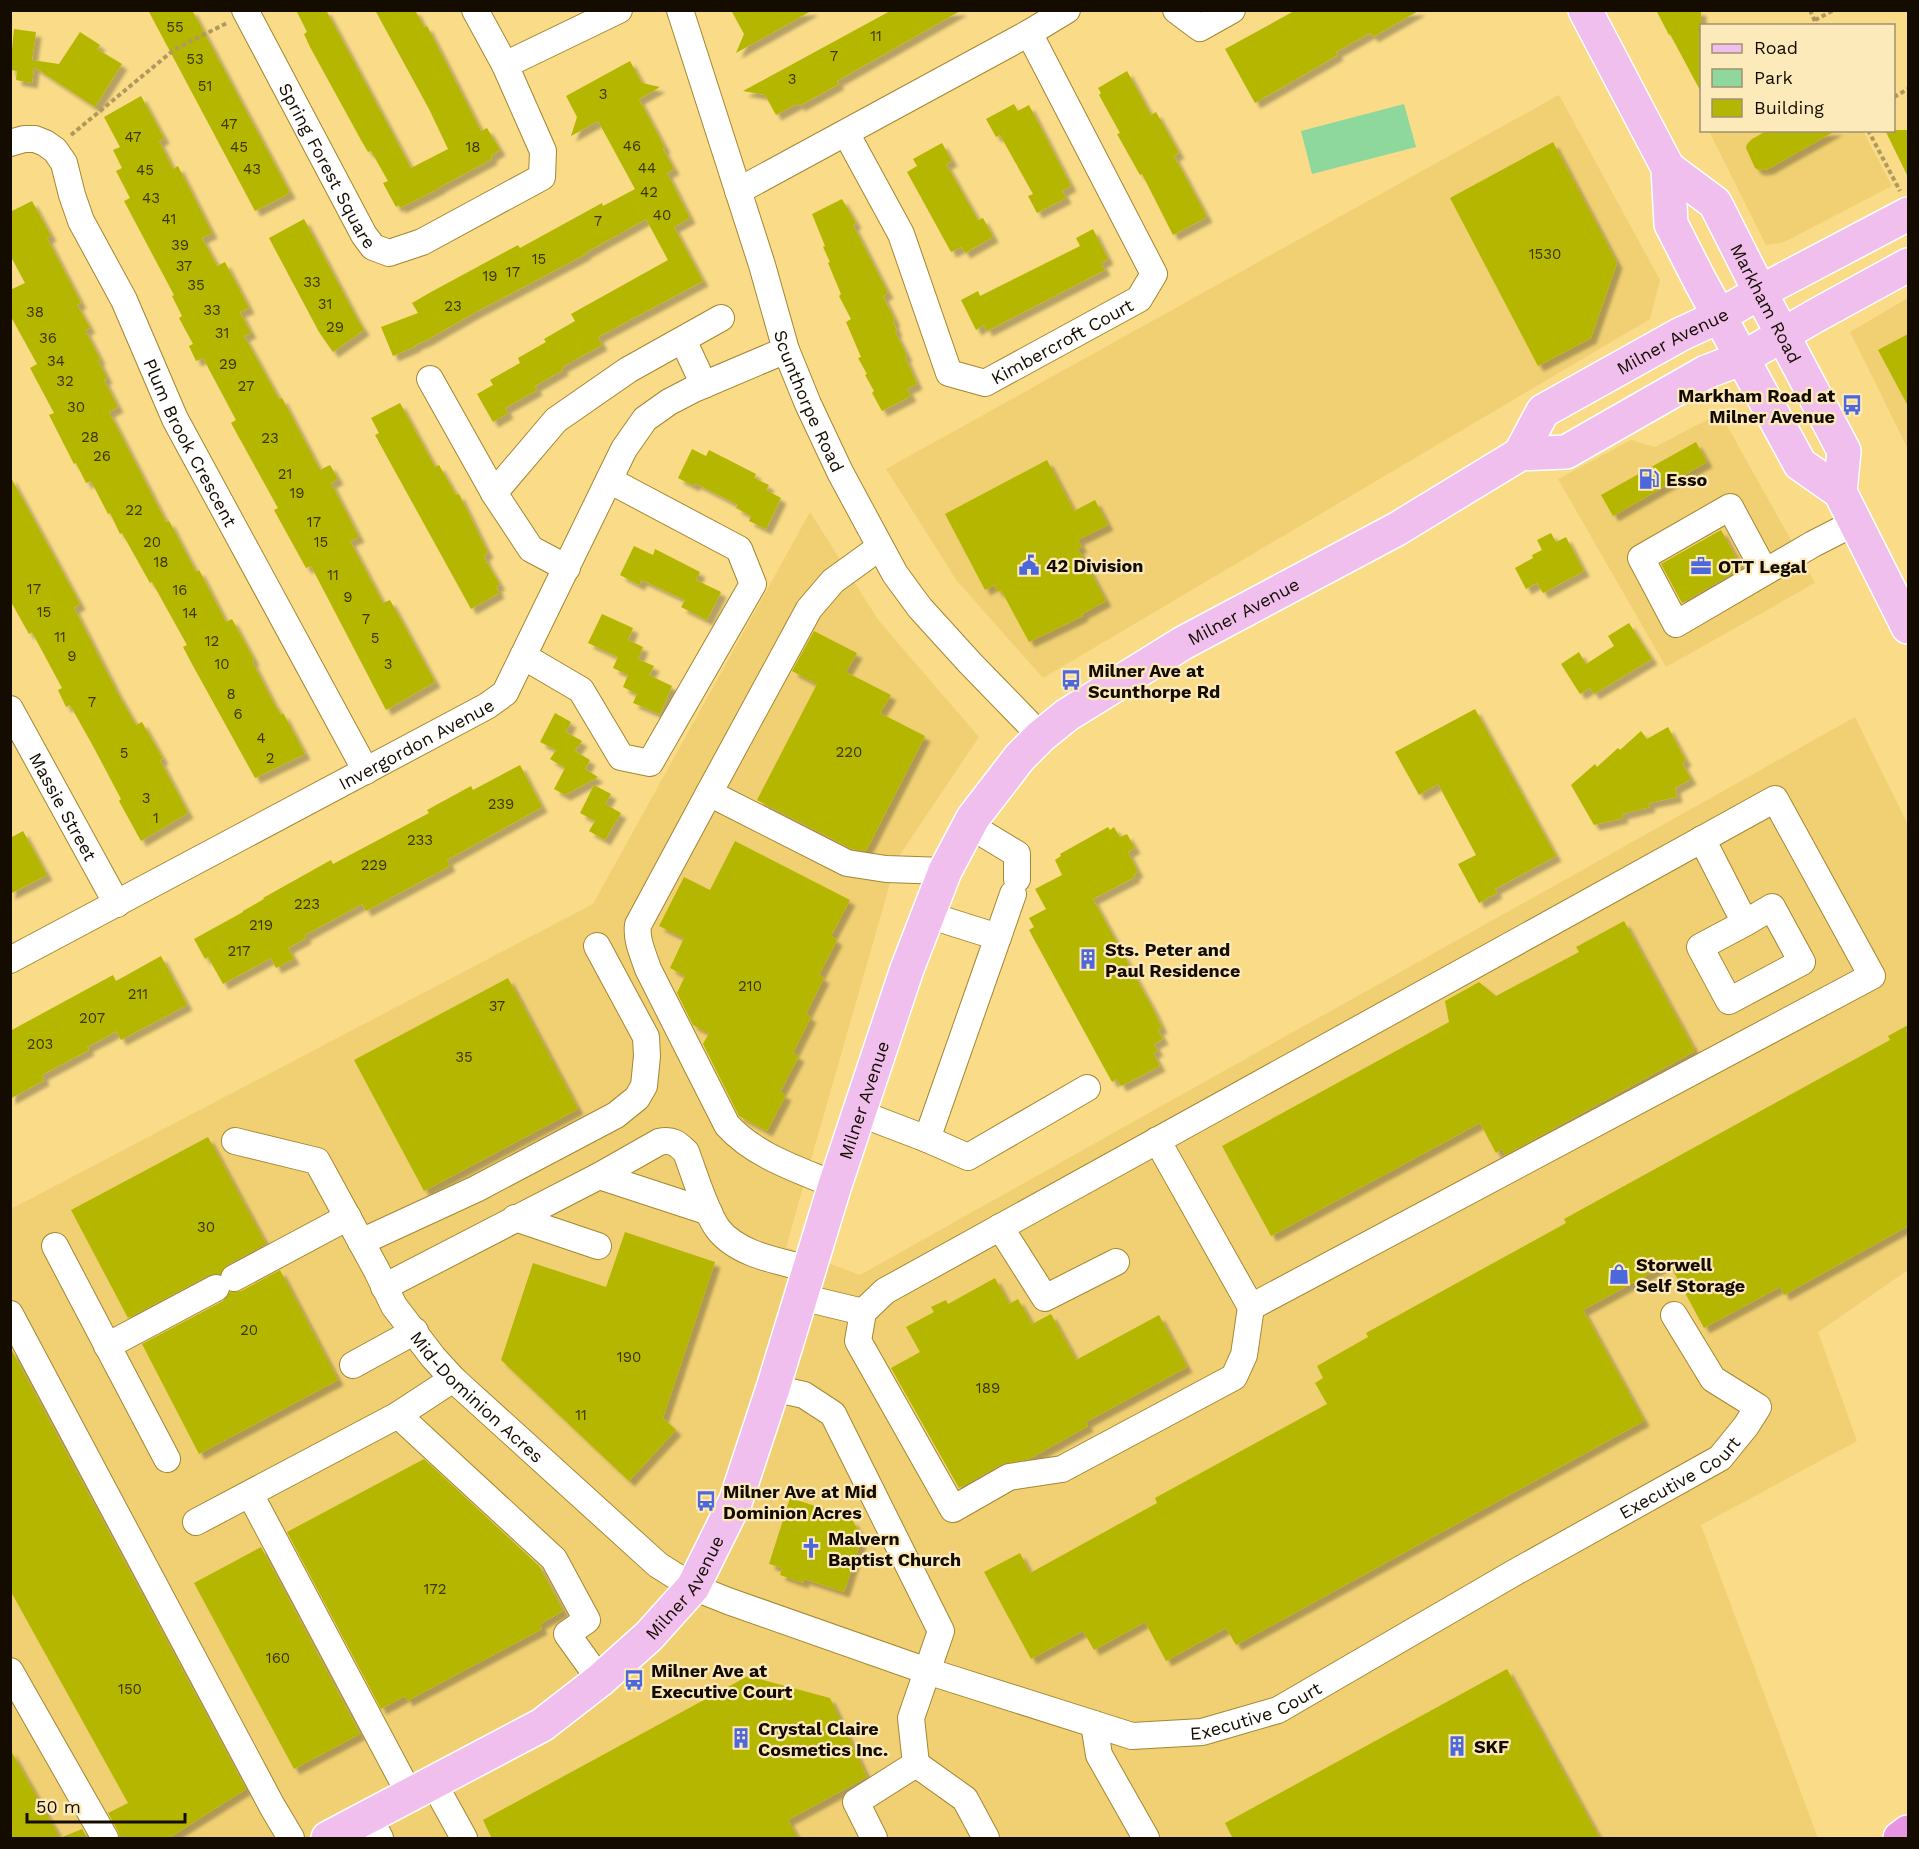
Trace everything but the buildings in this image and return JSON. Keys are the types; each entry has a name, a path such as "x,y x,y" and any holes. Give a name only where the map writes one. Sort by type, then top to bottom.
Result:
{"highway":[{"path":"1900,1839 1908,1832"}],"main road":[{"name":"Markham Road","path":"1586,10 1668,168 1671,224 1718,316 1800,464 1840,492 1908,627"},
{"name":"Markham Road","path":"1668,168 1715,203 1844,451 1840,492"},
{"name":"Milner Avenue","path":"1520,454 1543,411 1760,292 1905,203"},
{"name":"Milner Avenue","path":"328,1839 374,1828 422,1789 542,1725 600,1680 650,1636 693,1587 735,1500 773,1388 835,1185 907,969 945,871 969,825 1020,757 1041,736 1094,697 1183,643 1397,529 1520,454 1566,452 1706,372 1743,358 1908,265"}],"street":[{"name":"Spring Forest Square","path":"246,12 364,235 373,247 389,253 422,242 542,177 543,151 505,65 475,10"},
{"path":"505,65 619,10"},
{"name":"Scunthorpe Road","path":"680,10 770,292 786,350 824,439 895,574 920,608 969,663 1041,736"},
{"path":"738,191 1029,33 1067,10"},
{"path":"1176,10 1200,28 1232,10"},
{"name":"Kimbercroft Court","path":"846,133 901,234 949,373 985,383 1139,299 1154,274 1029,33"},
{"path":"10,144 24,139 35,139 55,150"},
{"name":"Plum Brook Crescent","path":"55,150 64,163 81,221 124,300 176,419 366,771"},
{"path":"494,493 555,420 628,370 721,318"},
{"path":"683,340 704,385"},
{"name":"Invergordon Avenue","path":"10,960 487,706 506,693 624,449 645,419 669,402 786,350"},
{"path":"430,379 494,493 531,549 567,568"},
{"path":"523,656 581,690 621,757 650,763 753,584 739,549 609,480"},
{"path":"1765,572 1730,507 1641,558 1676,624 1813,544 1856,522"},
{"path":"835,1185 755,1150 739,1139 727,1125 648,969 637,935 638,924 809,609 833,581 879,547"},
{"name":"Massie Street","path":"10,709 117,904"},
{"path":"709,793 847,863 886,869 945,871"},
{"path":"1157,1140 1251,1307 1244,1355 1234,1377 1062,1469 1009,1477 953,1509 858,1341 863,1312 885,1291 1157,1140 1775,799 1872,976 1251,1307"},
{"path":"927,1139 1015,887 1017,854 969,825"},
{"path":"1702,839 1745,923"},
{"path":"928,915 998,937"},
{"path":"361,1242 476,1188 616,1115 637,1098 644,1086 646,1037 597,946"},
{"path":"859,1113 968,1157 1088,1088"},
{"path":"384,1287 599,1176 659,1142 668,1140 677,1143 686,1152 709,1212 718,1229 732,1242 863,1312"},
{"name":"Mid-Dominion Acres","path":"235,1141 316,1161 394,1306 432,1357 453,1379 651,1560 693,1587"},
{"path":"599,1176 709,1212"},
{"path":"107,1346 348,1217"},
{"path":"515,1218 598,1246"},
{"path":"1000,1227 1045,1298 1116,1262"},
{"path":"55,1246 167,1459"},
{"path":"10,1314 291,1839"},
{"name":"Executive Court","path":"693,1587 927,1671 1132,1736 1202,1732 1278,1710 1512,1574 1720,1458 1758,1407 1713,1379 1674,1315"},
{"path":"352,1365 415,1332"},
{"path":"196,1522 398,1415 453,1379"},
{"path":"773,1388 804,1395 833,1414 941,1631 910,1718 916,1764 965,1799 986,1839"},
{"path":"398,1415 554,1559 587,1620 567,1634 600,1680"},
{"path":"250,1494 422,1789 464,1839"},
{"path":"10,1671 105,1839"},
{"path":"1094,1724 1099,1755 1146,1839"},
{"path":"874,1839 856,1802 916,1764"}],"path":[{"path":"1810,10 1816,24"},
{"path":"1815,20 1834,10"},
{"path":"55,150 175,49 246,12"},
{"path":"1869,132 1905,203"}],"shaded area":[{"path":"1559,95 1660,280 1650,319 1043,678 957,581 886,469"},
{"path":"1710,132 1864,132 1892,186 1784,242 1766,245"},
{"path":"1908,298 1908,449 1850,332"},
{"path":"1720,413 1815,583 1666,667 1558,479 1631,440 1655,447"},
{"path":"810,512 879,621 979,737 897,859 786,1247 860,1275 1855,717 1908,825 1908,1270 1818,1332 1857,1441 1701,1525 1818,1838 11,1838 11,1209 593,904"}],"green space":[{"path":"1404,104 1416,147 1312,174 1301,131"}],"place":[{"name":"Markham Road at Milner Avenue","path":"1852,405"},
{"name":"Esso","path":"1649,479"},
{"name":"42 Division","path":"1029,565"},
{"name":"OTT Legal","path":"1701,566"},
{"name":"Milner Ave at Scunthorpe Rd","path":"1071,680"},
{"name":"Sts. Peter and Paul Residence","path":"1088,959"},
{"name":"Storwell Self Storage","path":"1619,1274"},
{"name":"Milner Ave at Mid Dominion Acres","path":"706,1501"},
{"name":"Malvern Baptist Church","path":"811,1548"},
{"name":"Milner Ave at Executive Court","path":"634,1680"},
{"name":"Crystal Claire Cosmetics Inc.","path":"741,1738"},
{"name":"SKF","path":"1457,1746"}]}
